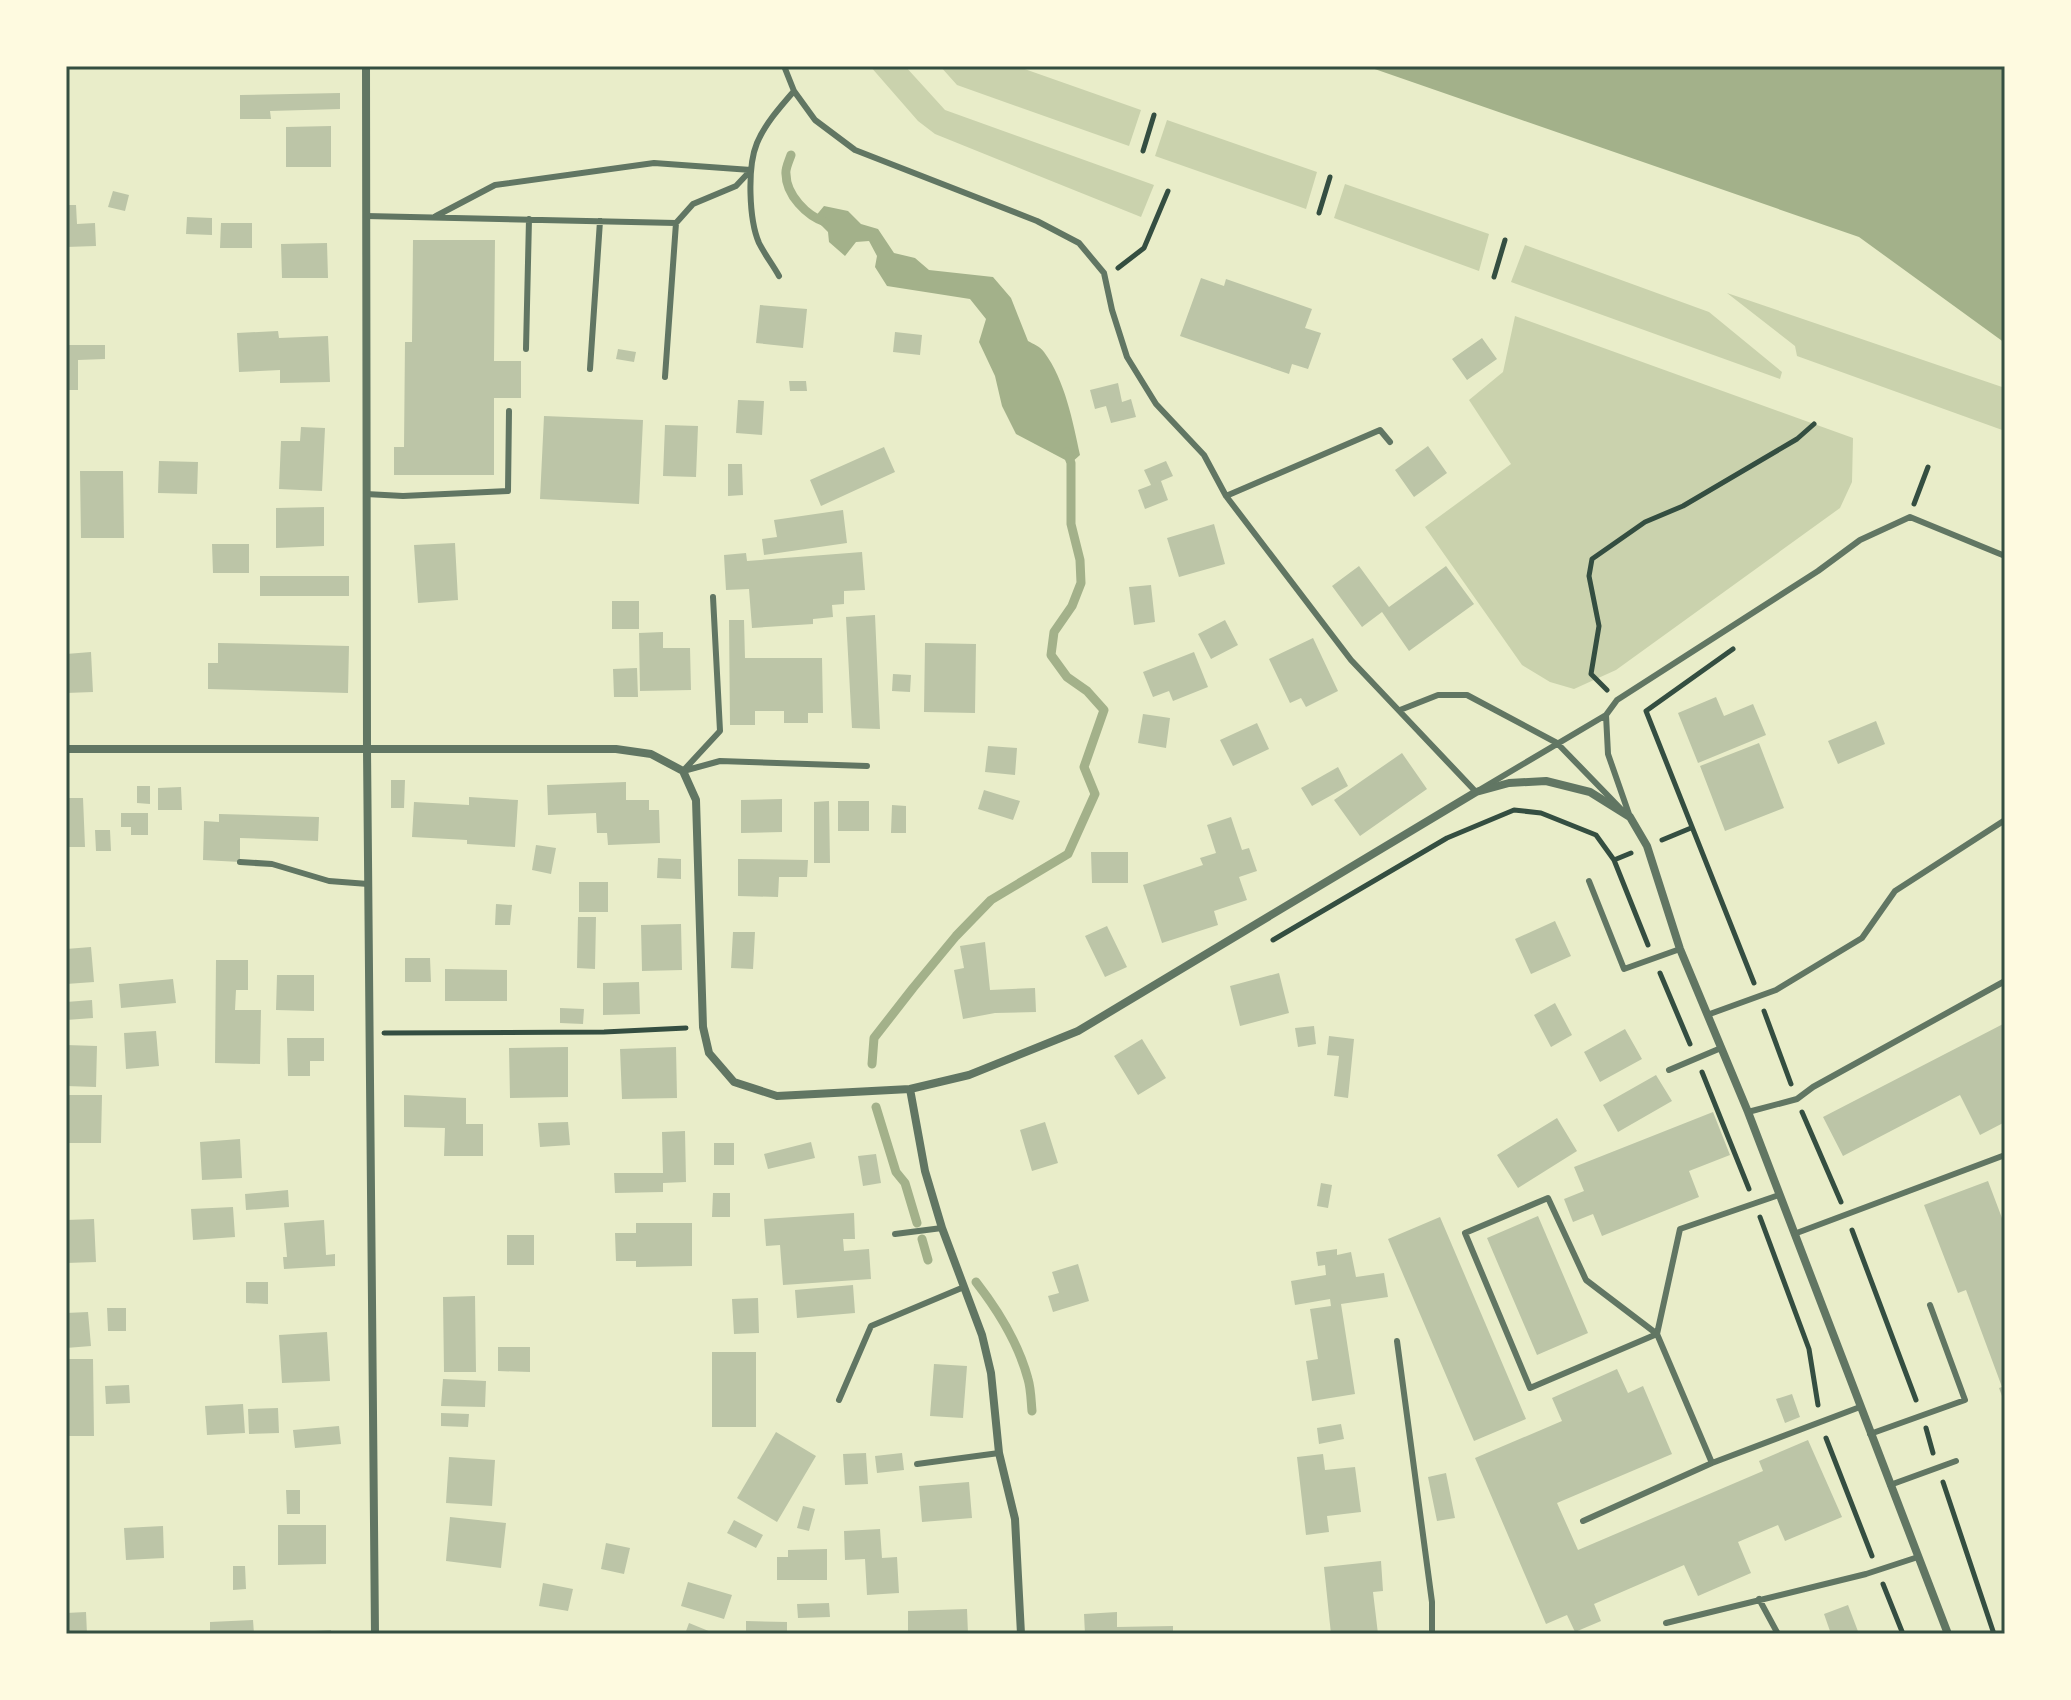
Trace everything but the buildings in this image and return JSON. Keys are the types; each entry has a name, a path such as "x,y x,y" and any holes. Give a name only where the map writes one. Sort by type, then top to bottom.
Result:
{"street":[{"path":"366,66 367,749 375,1634"},
{"path":"66,749 616,749 651,754 683,771 696,800 703,1027 709,1053 734,1082 777,1096 910,1089 969,1075 1078,1031 1476,792 1509,783 1546,781 1590,792 1630,817 1647,846 1680,949 1748,1112 1948,1634"},
{"path":"910,1089 925,1171 942,1228 982,1335 991,1373 999,1453 1015,1519 1021,1634"}],"lane":[{"path":"784,66 794,91 815,120 855,150 1037,221 1079,243 1104,273 1127,357 1156,404 1204,455 1226,496 1351,660 1476,792 1606,715 1617,700 1818,571 1860,540 1910,517 2005,556"},
{"path":"779,276 758,242 752,210 751,170 757,144 776,112 794,91"},
{"path":"435,217 495,185 654,163 751,170"},
{"path":"665,377 676,223 693,204 736,186 751,170"},
{"path":"366,216 676,223"},
{"path":"526,349 529,219"},
{"path":"590,369 600,221"},
{"path":"366,494 403,496 508,491 509,411"},
{"path":"1226,496 1380,430 1390,442"},
{"path":"683,771 720,731 713,597"},
{"path":"1400,710 1438,695 1467,695 1557,743 1630,817"},
{"path":"1606,715 1608,754 1630,817"},
{"path":"683,771 720,761 867,766"},
{"path":"1707,1015 1776,990 1862,938 1895,891 2005,820"},
{"path":"240,862 272,864 329,881 368,884"},
{"path":"1589,881 1624,969 1680,949"},
{"path":"1748,1112 1797,1099 1813,1087 2005,981"},
{"path":"1669,1070 1721,1048"},
{"path":"1794,1234 2005,1155"},
{"path":"1657,1334 1680,1229 1779,1195"},
{"path":"1657,1334 1530,1388 1465,1233 1548,1198 1586,1280 1657,1334 1712,1463"},
{"path":"895,1234 942,1228"},
{"path":"839,1400 871,1326 964,1287"},
{"path":"1870,1434 1965,1400 1930,1305"},
{"path":"1397,1341 1432,1602 1432,1634"},
{"path":"1583,1521 1712,1463 1860,1407"},
{"path":"917,1464 999,1453"},
{"path":"1890,1485 1956,1461"},
{"path":"1666,1623 1918,1557"},
{"path":"1759,1599 1778,1634"}],"path":[{"path":"1143,151 1154,115"},
{"path":"1319,213 1330,177"},
{"path":"1104,273 1123,267 1144,248 1168,191"},
{"path":"1494,277 1505,240"},
{"path":"1814,424 1797,439 1683,506 1645,522 1592,559 1589,576 1599,626 1591,674 1617,700 1646,711 1922,1415 1994,1634"},
{"path":"1910,517 1928,467"},
{"path":"1646,711 1737,646"},
{"path":"1273,940 1447,838 1514,810 1541,813 1596,835 1614,860 1755,1204 1809,1349 1820,1422 1903,1634"},
{"path":"369,1033 604,1032 703,1027"}],"shaded area":[{"path":"870,66 905,66 945,110 1154,185 1141,217 935,134 918,121"},
{"path":"940,66 1016,66 1141,110 1129,146 957,85"},
{"path":"1366,66 2005,66 2005,343 1859,237"},
{"path":"1167,120 1317,172 1306,209 1155,156"},
{"path":"1345,184 1489,234 1479,271 1334,218"},
{"path":"824,206 848,211 861,224 878,229 894,253 915,258 929,270 993,277 1011,298 1028,341 1042,350 1058,375 1080,455 1071,463 1016,434 1002,406 995,376 979,342 986,319 970,299 887,286 875,267 877,256 869,241 856,242 845,256 829,242 828,232 814,218"},
{"path":"1525,245 1709,312 1782,372 1780,379 1511,282"},
{"path":"1727,293 2005,388 2005,431 1797,356 1795,346"},
{"path":"1515,316 1853,438 1852,482 1840,508 1616,670 1574,689 1550,682 1522,665 1425,527 1511,464 1469,400 1503,372"}],"waterway":[{"path":"791,155 786,172 790,190 805,210 825,222"},
{"path":"872,1064 874,1038 956,936 991,900 1068,854 1095,794 1084,767 1104,710 1087,691 1067,677 1051,655 1054,632 1072,606 1081,583 1080,560 1071,524 1071,463 1067,452"},
{"path":"876,1107 896,1172 905,1183 917,1223"},
{"path":"922,1239 928,1260"},
{"path":"976,1282 1019,1353 1029,1383 1032,1411"}]}
